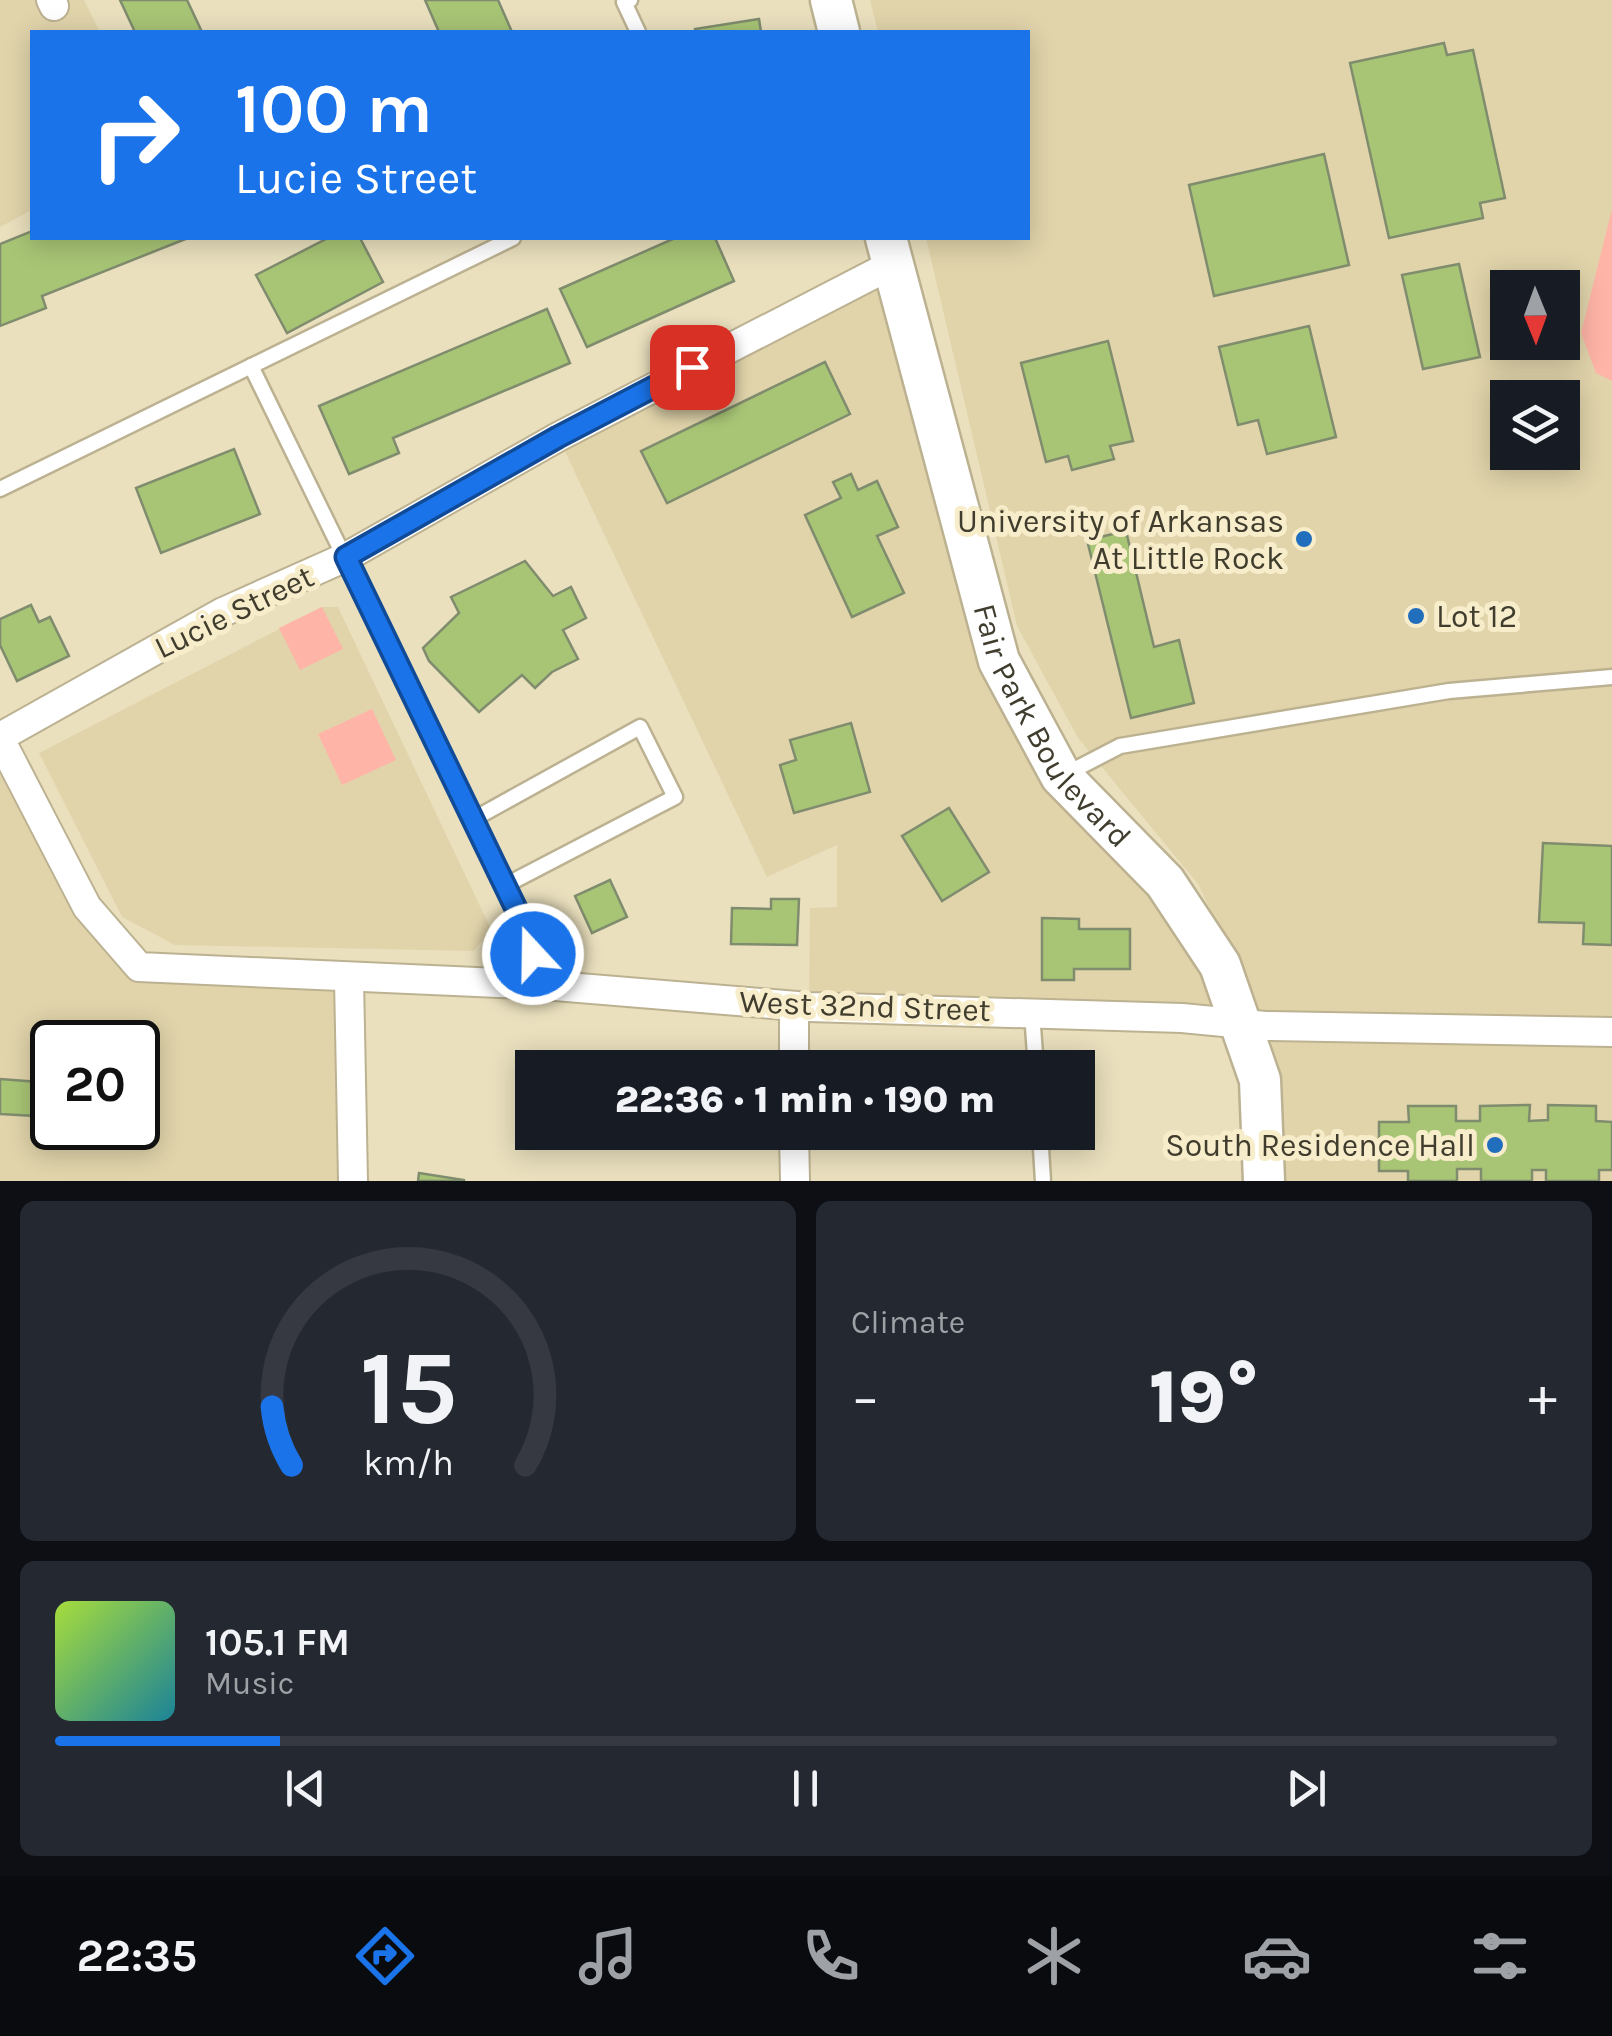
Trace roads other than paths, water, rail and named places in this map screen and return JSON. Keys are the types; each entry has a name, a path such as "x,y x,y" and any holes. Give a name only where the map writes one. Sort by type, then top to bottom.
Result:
{"street":[{"path":"832,0 839,30"},
{"name":"Lucie Street","path":"0,738 223,612 346,557 890,251"},
{"name":"Fair Park Boulevard","path":"890,251 998,662 1060,776 1166,882 1220,965 1260,1080 1264,1181"},
{"name":"West 32nd Street","path":"0,738 87,906 139,968 543,985 794,1006 1297,1027 1612,1032"},
{"path":"349,979 353,1181"},
{"path":"794,1006 794,1050"},
{"path":"794,1150 795,1181"}],"lane":[{"path":"630,0 624,2 637,30"},
{"path":"0,489 509,240"},
{"path":"252,366 523,923 543,985"},
{"path":"1060,776 1120,746 1449,691 1612,677"},
{"path":"472,820 640,727 675,797 504,886"},
{"path":"1032,1013 1035,1050"},
{"path":"1041,1150 1043,1181"}],"place":[{"name":"University of Arkansas At Little Rock","path":"1304,539"},
{"name":"Lot 12","path":"1416,616"},
{"name":"South Residence Hall","path":"1495,1145"}]}
